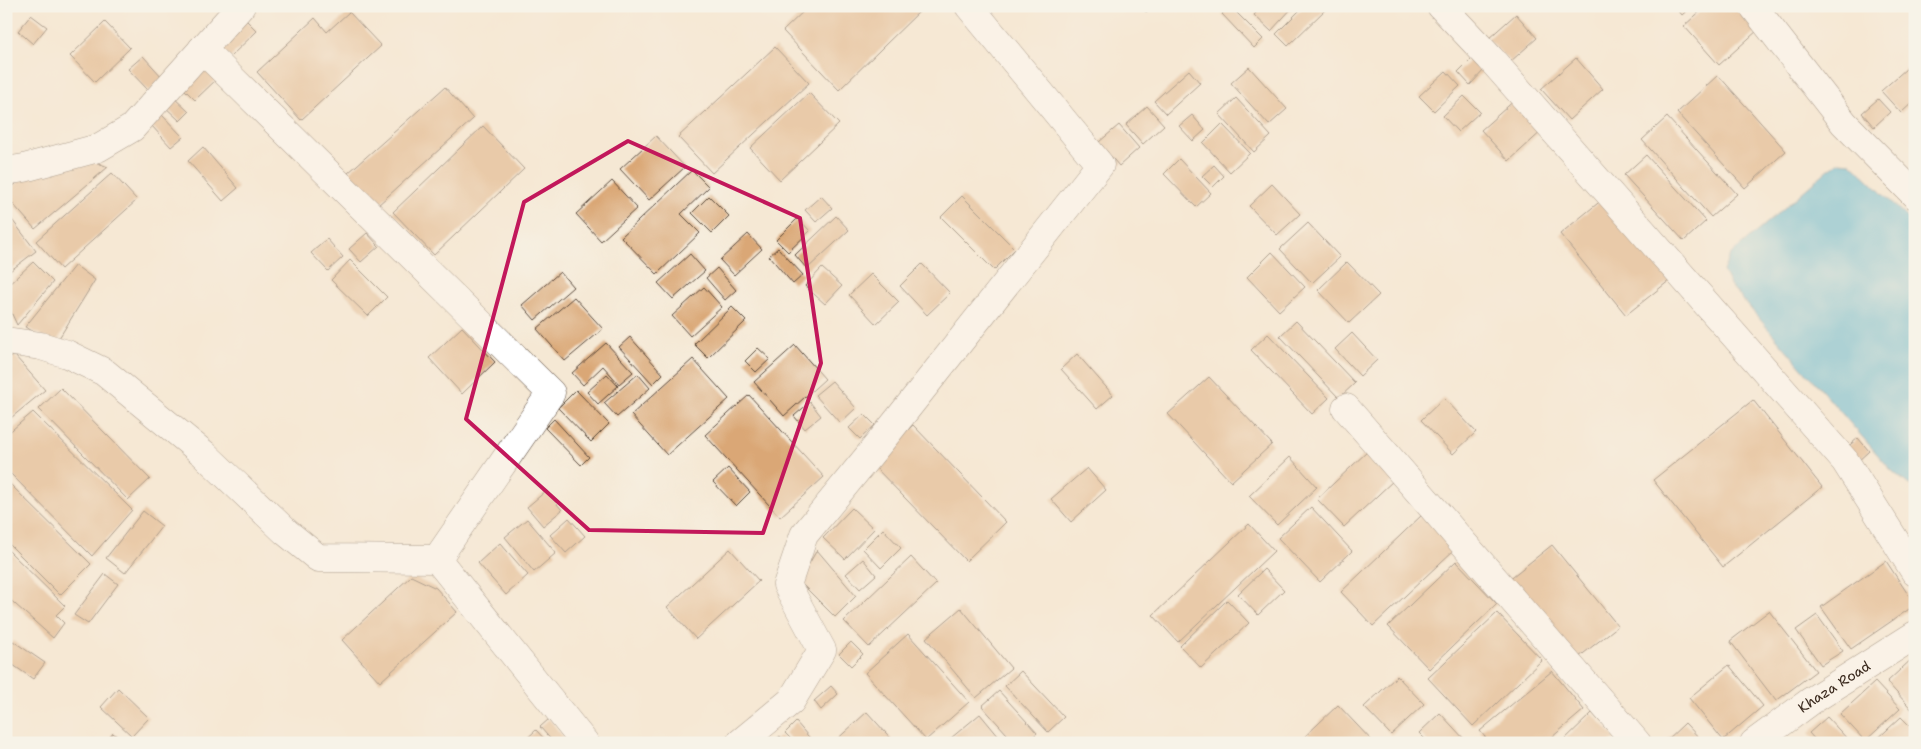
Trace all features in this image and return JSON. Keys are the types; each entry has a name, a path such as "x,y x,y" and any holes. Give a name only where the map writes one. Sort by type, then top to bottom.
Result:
{"street":[{"path":"6,171 98,148 132,128 241,6"},
{"path":"740,743 791,701 822,650 787,585 804,535 1100,165 969,6"},
{"path":"1441,6 1490,58 1845,461 1915,572"},
{"path":"1753,6 1844,123 1915,195"},
{"path":"202,49 551,393 438,559"},
{"path":"6,341 41,346 67,354 104,372 204,454 286,532 318,558 438,559"},
{"path":"1346,408 1637,743"},
{"path":"438,559 585,743"},
{"name":"Khaza Road","path":"1754,743 1811,701 1914,637"}],"highlighted area":[{"path":"628,141 800,218 821,363 763,533 589,530 466,419 524,202"}],"water":[{"path":"1839,162 1851,163 1915,225 1915,485 1909,485 1891,470 1730,285 1723,271 1730,255"}],"building":[{"path":"6,6 14,6 6,17"},
{"path":"809,6 925,6 839,90 783,31"},
{"path":"1141,6 1153,6 1146,12"},
{"path":"1230,6 1263,39 1254,48 1222,14"},
{"path":"1262,6 1294,6 1271,31 1254,15"},
{"path":"1304,6 1329,6 1288,46 1276,34"},
{"path":"1675,6 1692,6 1682,15"},
{"path":"1706,6 1737,6 1758,30 1719,65 1684,26"},
{"path":"349,12 381,46 301,120 257,72 315,18 327,32"},
{"path":"1516,14 1537,38 1510,62 1488,39"},
{"path":"31,15 47,27 33,44 18,31"},
{"path":"241,15 257,31 230,57 214,41"},
{"path":"105,22 130,48 95,82 70,56"},
{"path":"775,47 809,83 712,173 678,137"},
{"path":"143,56 163,78 149,91 128,69"},
{"path":"1474,56 1486,68 1470,85 1458,72"},
{"path":"1576,58 1603,89 1569,120 1541,89"},
{"path":"1915,61 1915,100 1901,113 1881,91"},
{"path":"206,63 219,77 195,100 181,86"},
{"path":"1249,67 1287,109 1269,125 1231,83"},
{"path":"1189,70 1200,83 1166,114 1154,101"},
{"path":"1446,71 1460,86 1434,111 1419,96"},
{"path":"1718,75 1786,151 1745,188 1677,113"},
{"path":"445,87 473,119 377,206 348,173"},
{"path":"809,93 839,124 780,180 750,148"},
{"path":"172,96 189,112 180,121 163,105"},
{"path":"1464,96 1480,112 1458,132 1443,116"},
{"path":"1236,98 1271,136 1254,152 1219,114"},
{"path":"1516,99 1544,129 1509,161 1481,130"},
{"path":"1878,99 1890,112 1874,127 1862,113"},
{"path":"1147,106 1164,125 1143,144 1126,125"},
{"path":"162,115 183,137 171,147 151,125"},
{"path":"1192,115 1205,130 1193,141 1179,126"},
{"path":"1667,117 1737,194 1711,217 1642,140"},
{"path":"1222,124 1250,153 1230,172 1203,143"},
{"path":"1119,125 1139,148 1119,166 1099,142"},
{"path":"483,126 524,169 434,255 393,212"},
{"path":"656,136 685,167 649,200 620,169"},
{"path":"203,147 238,188 223,201 188,161"},
{"path":"1646,155 1706,221 1684,241 1624,175"},
{"path":"1179,159 1211,193 1196,207 1164,174"},
{"path":"79,162 98,163 108,167 35,229 6,196 6,192 22,179"},
{"path":"1214,165 1224,176 1213,187 1202,176"},
{"path":"692,170 709,187 681,214 700,233 657,274 621,237"},
{"path":"112,173 137,200 61,269 36,241"},
{"path":"612,181 637,208 601,241 576,214"},
{"path":"1272,184 1300,214 1277,235 1249,206"},
{"path":"709,196 729,216 712,233 692,213"},
{"path":"821,196 832,208 816,222 805,210"},
{"path":"962,196 1015,249 994,270 941,217"},
{"path":"1603,199 1670,280 1626,315 1560,234"},
{"path":"6,212 36,251 6,274"},
{"path":"836,216 849,230 807,269 795,255"},
{"path":"798,218 810,231 788,252 776,240"},
{"path":"1308,223 1340,257 1312,283 1280,249"},
{"path":"367,233 379,246 361,262 349,249"},
{"path":"748,234 762,249 734,275 720,260"},
{"path":"327,239 343,257 328,271 311,253"},
{"path":"778,248 803,275 793,284 769,256"},
{"path":"1272,252 1305,287 1279,311 1247,277"},
{"path":"690,254 705,271 673,299 658,283"},
{"path":"350,260 387,297 368,316 331,280"},
{"path":"33,262 53,282 17,325 6,301 6,287"},
{"path":"1347,262 1379,295 1349,323 1318,290"},
{"path":"922,264 950,293 927,315 900,286"},
{"path":"75,265 95,280 56,343 25,327"},
{"path":"717,268 736,290 725,300 706,278"},
{"path":"822,268 842,286 825,304 805,286"},
{"path":"560,272 573,287 535,320 522,305"},
{"path":"871,274 899,302 876,324 849,295"},
{"path":"704,287 722,307 690,336 672,316"},
{"path":"574,297 603,329 565,361 537,329"},
{"path":"732,307 746,321 708,358 694,344"},
{"path":"1296,321 1355,383 1339,398 1280,336"},
{"path":"462,327 495,362 462,394 429,358"},
{"path":"1352,333 1377,360 1360,376 1335,349"},
{"path":"1268,334 1329,398 1312,414 1251,350"},
{"path":"630,337 663,374 653,384 619,347"},
{"path":"606,343 633,372 619,384 603,366 583,385 572,373"},
{"path":"795,345 825,379 784,416 754,382"},
{"path":"758,348 770,359 756,372 745,361"},
{"path":"1077,354 1113,395 1097,409 1061,369"},
{"path":"6,356 15,356 45,390 6,422"},
{"path":"693,359 729,399 667,455 631,415"},
{"path":"607,374 618,386 598,404 587,392"},
{"path":"638,374 650,388 617,417 604,403"},
{"path":"1209,377 1272,444 1231,482 1168,414"},
{"path":"832,381 856,408 840,423 815,395"},
{"path":"61,388 150,479 128,500 39,409"},
{"path":"576,390 609,424 591,442 558,408"},
{"path":"749,395 824,477 780,517 705,435"},
{"path":"1444,398 1476,432 1453,454 1421,420"},
{"path":"1753,400 1822,487 1723,567 1653,480"},
{"path":"810,402 821,416 805,429 794,416"},
{"path":"33,412 132,510 92,556 6,469 6,435"},
{"path":"864,414 875,425 860,439 849,428"},
{"path":"554,419 589,457 581,465 545,428"},
{"path":"913,425 1006,522 966,561 873,465"},
{"path":"1858,438 1869,451 1856,463 1844,450"},
{"path":"1368,451 1395,479 1344,527 1317,499"},
{"path":"1290,457 1317,487 1277,525 1249,496"},
{"path":"728,468 750,492 736,506 713,482"},
{"path":"1087,468 1106,490 1071,522 1051,499"},
{"path":"6,480 91,564 60,595 6,541"},
{"path":"546,491 562,510 543,526 527,507"},
{"path":"1311,507 1352,551 1320,582 1278,538"},
{"path":"852,508 874,529 845,559 823,538"},
{"path":"143,511 162,526 125,573 106,558"},
{"path":"1423,514 1455,549 1373,626 1341,592"},
{"path":"569,518 585,536 566,553 550,535"},
{"path":"527,519 556,553 534,572 505,537"},
{"path":"1249,524 1274,551 1178,642 1153,615"},
{"path":"883,529 901,548 881,568 863,549"},
{"path":"500,543 528,575 506,595 478,563"},
{"path":"1552,545 1618,626 1574,661 1508,580"},
{"path":"6,548 65,606 56,615 64,623 53,638 6,596"},
{"path":"730,549 759,581 696,639 667,607"},
{"path":"817,550 856,596 835,617 799,581"},
{"path":"911,557 936,584 869,647 844,621"},
{"path":"863,559 876,575 860,589 846,574"},
{"path":"1456,561 1497,604 1429,669 1388,626"},
{"path":"1886,561 1915,605 1851,649 1821,607"},
{"path":"1264,569 1284,590 1258,615 1238,594"},
{"path":"105,574 118,584 88,624 74,615"},
{"path":"411,576 436,588 457,612 380,682 342,640"},
{"path":"1227,600 1249,623 1201,668 1180,646"},
{"path":"961,608 1011,668 976,698 926,638"},
{"path":"1769,611 1816,671 1776,701 1730,641"},
{"path":"1497,613 1542,660 1473,726 1428,678"},
{"path":"1817,615 1843,651 1821,665 1796,630"},
{"path":"908,634 969,702 926,740 865,673"},
{"path":"13,641 45,663 33,679 6,660 6,649"},
{"path":"851,642 863,654 851,666 839,654"},
{"path":"1915,656 1915,713 1887,682"},
{"path":"1729,665 1763,706 1723,740 1689,698"},
{"path":"1021,671 1064,717 1048,732 1005,686"},
{"path":"1552,671 1584,710 1545,743 1490,743 1480,731"},
{"path":"1397,676 1424,704 1391,735 1364,707"},
{"path":"1875,682 1900,709 1865,741 1840,714"},
{"path":"831,686 838,694 821,710 814,701"},
{"path":"118,688 149,718 132,736 101,707"},
{"path":"999,691 1037,733 1026,743 1015,743 982,706"},
{"path":"1338,705 1374,743 1298,743"},
{"path":"867,712 895,743 833,743"},
{"path":"1440,713 1466,741 1465,743 1429,743 1419,733"},
{"path":"1592,713 1615,738 1610,743 1561,743"},
{"path":"980,714 1004,743 945,743"},
{"path":"1827,717 1851,743 1818,743 1809,733"},
{"path":"1901,717 1915,731 1915,743 1873,743"},
{"path":"549,719 568,743 554,743 540,727"},
{"path":"796,722 814,743 795,743 785,733"},
{"path":"1685,723 1704,743 1664,743"},
{"path":"536,730 548,743 522,743"},
{"path":"113,733 125,743 106,743"},
{"path":"780,736 786,743 772,743"}]}
